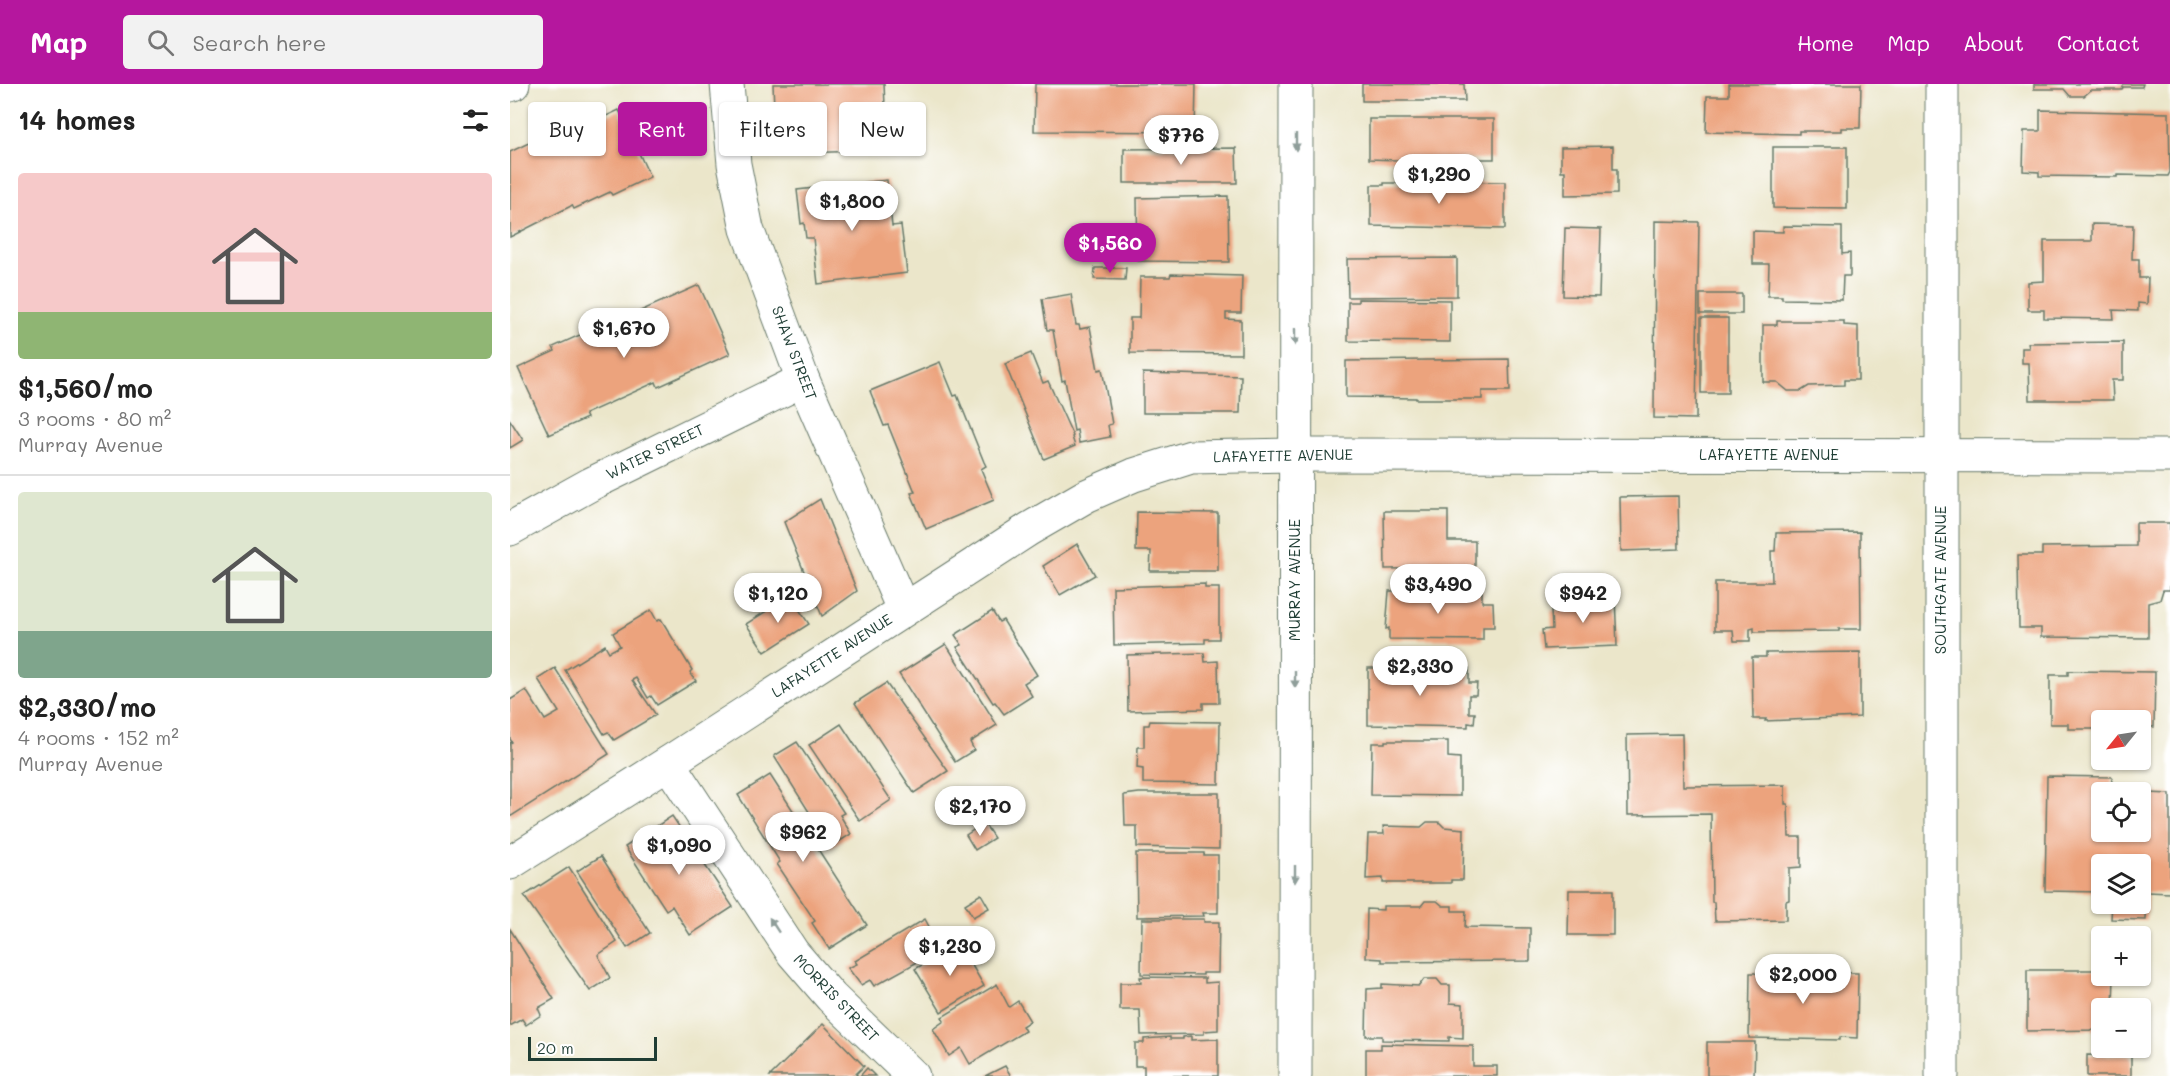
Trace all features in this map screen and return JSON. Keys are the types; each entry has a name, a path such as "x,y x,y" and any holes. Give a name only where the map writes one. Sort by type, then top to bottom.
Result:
{"street":[{"name":"SHAW STREET","path":"727,84 734,164 747,229 803,380 903,609"},
{"name":"MURRAY AVENUE","path":"1295,1076 1296,84"},
{"name":"SOUTHGATE AVENUE","path":"1942,84 1942,1076"},
{"name":"WATER STREET","path":"510,530 591,484 803,380"},
{"name":"LAFAYETTE AVENUE","path":"510,863 668,764 1029,528 1086,496 1134,475 1191,457 1295,454 2170,456"},
{"name":"MORRIS STREET","path":"668,764 793,954 831,997 913,1076"}],"building":[{"path":"773,84 884,84 885,102 839,102 839,152 827,152 827,102 774,102"},
{"path":"1035,84 1196,84 1195,132 1034,131"},
{"path":"1362,84 1464,84 1465,101 1362,101"},
{"path":"1729,84 1861,84 1860,128 1842,128 1842,131 1799,131 1799,134 1706,132 1707,96 1729,96"},
{"path":"2034,84 2143,84 2142,87 2123,87 2122,90 2091,90 2084,96 2070,96 2064,89 2034,89"},
{"path":"618,110 618,156 640,156 650,177 612,195 610,192 574,209 572,205 510,237 510,152 528,143 528,156 606,156 606,116"},
{"path":"2040,110 2169,113 2170,172 2168,176 2117,175 2117,177 2039,176 2039,172 2023,171 2024,131 2040,131"},
{"path":"1369,119 1494,119 1494,159 1456,159 1456,162 1369,159"},
{"path":"1613,146 1613,169 1617,169 1617,194 1565,195 1565,171 1561,171 1561,147"},
{"path":"1773,147 1847,147 1847,209 1773,208"},
{"path":"1236,148 1237,183 1124,183 1124,149"},
{"path":"887,180 892,226 901,225 907,273 818,284 813,238 806,238 804,223 801,224 797,190"},
{"path":"1431,181 1505,182 1505,229 1371,226 1371,185 1431,183"},
{"path":"1228,196 1229,262 1138,261 1137,198"},
{"path":"1655,221 1699,222 1696,419 1654,418"},
{"path":"2092,224 2133,225 2132,259 2139,259 2139,278 2148,278 2147,304 2138,303 2138,311 2113,310 2114,319 2044,318 2044,310 2028,310 2028,282 2044,281 2044,241 2092,241"},
{"path":"1783,226 1842,227 1842,254 1850,253 1850,276 1843,276 1842,300 1782,299 1782,296 1768,296 1769,264 1753,264 1753,231 1783,232"},
{"path":"1565,228 1601,229 1599,297 1563,296"},
{"path":"1457,258 1457,296 1348,297 1347,259"},
{"path":"1095,268 1126,268 1125,280 1094,279"},
{"path":"1171,274 1242,276 1241,313 1226,313 1226,319 1241,320 1241,354 1130,353 1130,318 1139,318 1140,277 1170,277"},
{"path":"699,285 730,354 658,387 656,382 585,414 587,418 549,435 518,368 555,351 553,347"},
{"path":"1071,294 1076,325 1079,325 1080,329 1090,327 1098,370 1102,369 1112,424 1108,425 1110,437 1079,443 1077,430 1074,431 1065,380 1062,381 1053,330 1047,330 1042,299"},
{"path":"1700,294 1742,294 1742,314 1700,314"},
{"path":"1358,299 1450,300 1450,342 1348,341 1348,302 1358,302"},
{"path":"1701,318 1728,318 1728,393 1701,393"},
{"path":"1777,321 1844,321 1844,325 1858,326 1858,380 1844,380 1844,385 1809,386 1801,391 1788,391 1777,382 1763,382 1763,325 1777,325"},
{"path":"2123,342 2123,380 2112,380 2113,400 2030,400 2029,363 2022,363 2022,348 2029,348 2028,343"},
{"path":"1031,353 1043,383 1048,381 1073,436 1075,446 1044,459 1005,364"},
{"path":"1509,359 1510,391 1482,391 1482,399 1346,397 1346,361"},
{"path":"940,362 954,396 957,395 986,466 981,469 994,500 926,529 911,493 915,492 888,425 884,426 870,391"},
{"path":"1143,373 1241,376 1240,413 1143,413"},
{"path":"510,420 523,440 510,448"},
{"path":"1678,496 1679,549 1621,551 1620,497"},
{"path":"820,499 857,591 822,616 784,522"},
{"path":"1384,511 1448,511 1448,541 1475,541 1475,573 1449,573 1450,568 1385,569"},
{"path":"1137,512 1218,513 1218,571 1150,571 1151,551 1136,551"},
{"path":"2136,523 2170,523 2170,590 2163,590 2160,600 2148,603 2148,638 2041,637 2041,628 2019,628 2018,555 2042,555 2042,547 2136,546"},
{"path":"1860,532 1861,629 1754,632 1754,628 1750,629 1750,641 1734,641 1733,630 1715,630 1715,582 1772,582 1771,551 1775,551 1776,533"},
{"path":"1077,544 1095,575 1060,595 1043,566"},
{"path":"1205,584 1205,588 1219,588 1219,639 1205,639 1205,643 1114,645 1113,587"},
{"path":"1389,591 1482,591 1482,602 1493,602 1494,627 1483,627 1483,640 1389,639 1389,628 1386,629"},
{"path":"790,596 809,624 765,652 746,624"},
{"path":"1615,596 1617,646 1544,649 1542,630 1552,629 1551,611 1562,610 1561,598"},
{"path":"651,610 657,621 661,619 692,670 690,672 696,681 657,705 651,696 648,698 636,678 632,680 656,715 614,740 608,732 604,734 565,670 605,645 609,652 620,646 613,633"},
{"path":"992,611 999,622 1003,620 1037,675 1024,683 1032,696 1004,714 995,702 993,703 957,647 962,645 955,635"},
{"path":"946,644 997,725 970,742 974,750 955,762 899,674"},
{"path":"1860,652 1860,717 1765,721 1766,719 1753,719 1752,657 1766,657 1766,653"},
{"path":"1204,653 1205,662 1218,661 1219,703 1203,703 1203,709 1128,711 1127,655"},
{"path":"555,668 609,754 510,817 510,743 512,742 510,739 510,700 526,690 545,720 559,712 538,679"},
{"path":"1368,668 1469,668 1469,683 1477,683 1476,695 1469,695 1469,713 1475,713 1474,724 1468,723 1468,727 1368,725"},
{"path":"2068,671 2155,672 2154,727 2151,727 2151,710 2091,710 2091,729 2068,729 2068,724 2050,724 2050,675 2068,675"},
{"path":"886,683 948,771 914,793 855,703"},
{"path":"1150,721 1220,722 1219,784 1143,783 1143,769 1137,768 1138,747 1144,747 1144,725 1149,725"},
{"path":"841,724 891,800 860,821 809,745"},
{"path":"1682,734 1683,786 1785,785 1789,837 1801,837 1801,867 1789,868 1789,900 1786,901 1786,920 1715,921 1714,902 1712,902 1711,814 1628,815 1627,735"},
{"path":"1385,741 1448,741 1448,757 1460,758 1460,796 1371,795 1372,743 1385,743"},
{"path":"797,742 844,813 840,815 851,834 831,847 774,756"},
{"path":"770,775 867,925 829,949 812,923 815,921 777,864 780,862 738,795"},
{"path":"2047,776 2112,777 2112,782 2091,782 2091,842 2151,842 2151,793 2170,794 2170,893 2151,892 2151,854 2091,854 2091,892 2045,891"},
{"path":"1219,793 1219,849 1137,847 1137,826 1125,826 1124,795"},
{"path":"672,816 733,907 690,935 672,906 666,910 625,847"},
{"path":"1427,822 1439,822 1444,827 1464,829 1463,880 1451,880 1451,883 1383,883 1383,878 1366,879 1368,834 1384,834 1383,826 1421,827"},
{"path":"984,823 994,838 975,850 966,835"},
{"path":"1136,853 1218,855 1218,913 1203,913 1204,916 1137,917"},
{"path":"601,856 650,933 627,948 577,871"},
{"path":"569,867 617,942 598,955 610,978 590,991 524,896"},
{"path":"1569,890 1613,890 1613,935 1568,935"},
{"path":"981,894 989,908 973,917 965,904"},
{"path":"1425,901 1437,901 1443,906 1452,906 1452,911 1466,911 1465,927 1530,928 1530,961 1382,962 1382,959 1366,958 1367,909 1383,910 1383,906 1421,906"},
{"path":"2111,914 2146,914 2146,920 2111,919"},
{"path":"925,919 941,949 874,986 870,980 861,985 848,968 857,964 855,961"},
{"path":"1142,919 1204,919 1204,922 1219,922 1218,973 1203,973 1203,975 1141,974"},
{"path":"510,929 554,999 538,1008 541,1015 526,1025 522,1019 510,1026"},
{"path":"959,943 984,986 941,1012 915,969"},
{"path":"2027,970 2091,970 2091,986 2114,986 2113,998 2091,998 2091,1030 2027,1031"},
{"path":"1764,971 1858,973 1857,1038 1840,1037 1840,1040 1749,1038 1750,973 1765,973"},
{"path":"1140,977 1205,978 1205,983 1218,982 1218,1030 1204,1031 1204,1034 1141,1035 1140,1010 1120,1010 1120,983 1141,983"},
{"path":"1424,979 1437,979 1442,985 1450,985 1450,1003 1463,1004 1463,1038 1449,1037 1449,1041 1382,1040 1382,1036 1366,1036 1367,989 1382,988 1382,984 1419,986"},
{"path":"997,984 1009,1007 1018,1001 1030,1021 1022,1026 1025,1031 970,1064 961,1048 949,1056 933,1029 944,1021 942,1017"},
{"path":"823,1024 864,1066 856,1074 858,1076 770,1076"},
{"path":"1191,1036 1191,1040 1218,1039 1218,1076 1144,1076 1144,1066 1135,1066 1135,1043 1144,1043 1144,1039 1170,1037 1170,1039 1183,1039 1183,1037"},
{"path":"1707,1042 1755,1042 1754,1076 1707,1076"},
{"path":"1381,1044 1473,1046 1473,1066 1497,1066 1497,1076 1366,1076 1366,1049 1381,1049"},
{"path":"2087,1055 2091,1055 2091,1058 2131,1058 2131,1076 2087,1076"},
{"path":"1005,1066 1011,1076 985,1076"},
{"path":"867,1068 875,1076 860,1076"}]}
